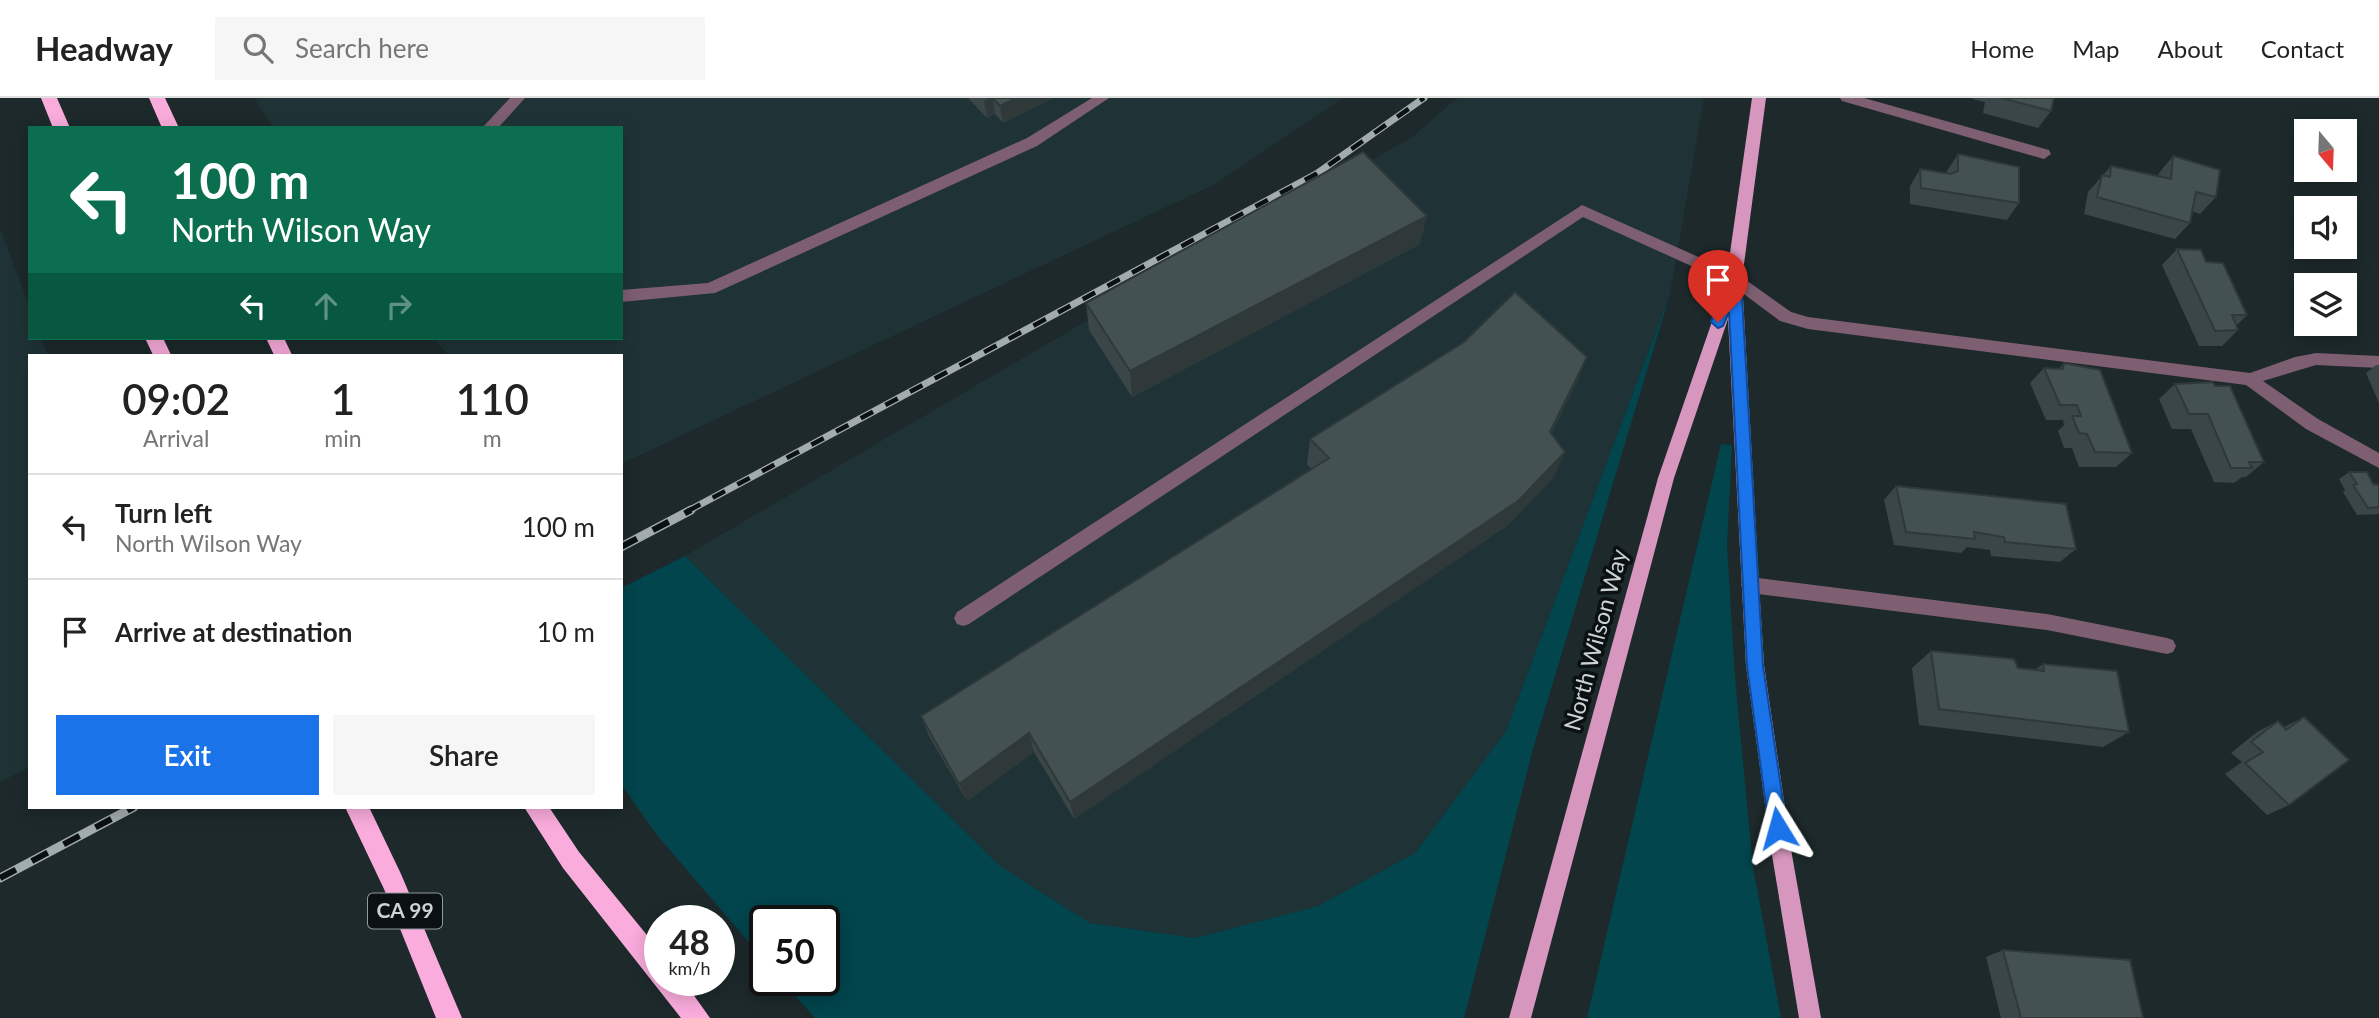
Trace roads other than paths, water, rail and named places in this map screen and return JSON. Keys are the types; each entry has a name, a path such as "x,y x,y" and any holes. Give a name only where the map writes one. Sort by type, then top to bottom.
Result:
{"highway":[{"path":"49,98 61,126"},
{"path":"157,98 170,126"},
{"name":"CA 99","path":"357,809 393,882 449,1018"},
{"path":"537,809 571,860 644,951"},
{"path":"680,996 697,1018"}],"main road":[{"name":"North Wilson Way","path":"1759,98 1734,279 1750,585 1755,666 1782,855 1811,1018"},
{"name":"North Wilson Way","path":"1520,1018 1666,478 1734,279"}],"lane":[{"path":"491,126 518,98"},
{"path":"623,297 710,289 1032,142 1102,98"},
{"path":"1847,98 2044,154"},
{"path":"963,618 1582,210 1734,279 1786,317 1808,323 2250,379 2295,362 2316,359 2379,362"},
{"path":"2250,379 2286,409 2336,440 2379,461"},
{"path":"1750,585 2047,622 2168,646"}],"railway":[{"path":"688,511 1316,174 1424,98"},
{"path":"623,546 691,510"},
{"path":"0,878 130,809"}]}
